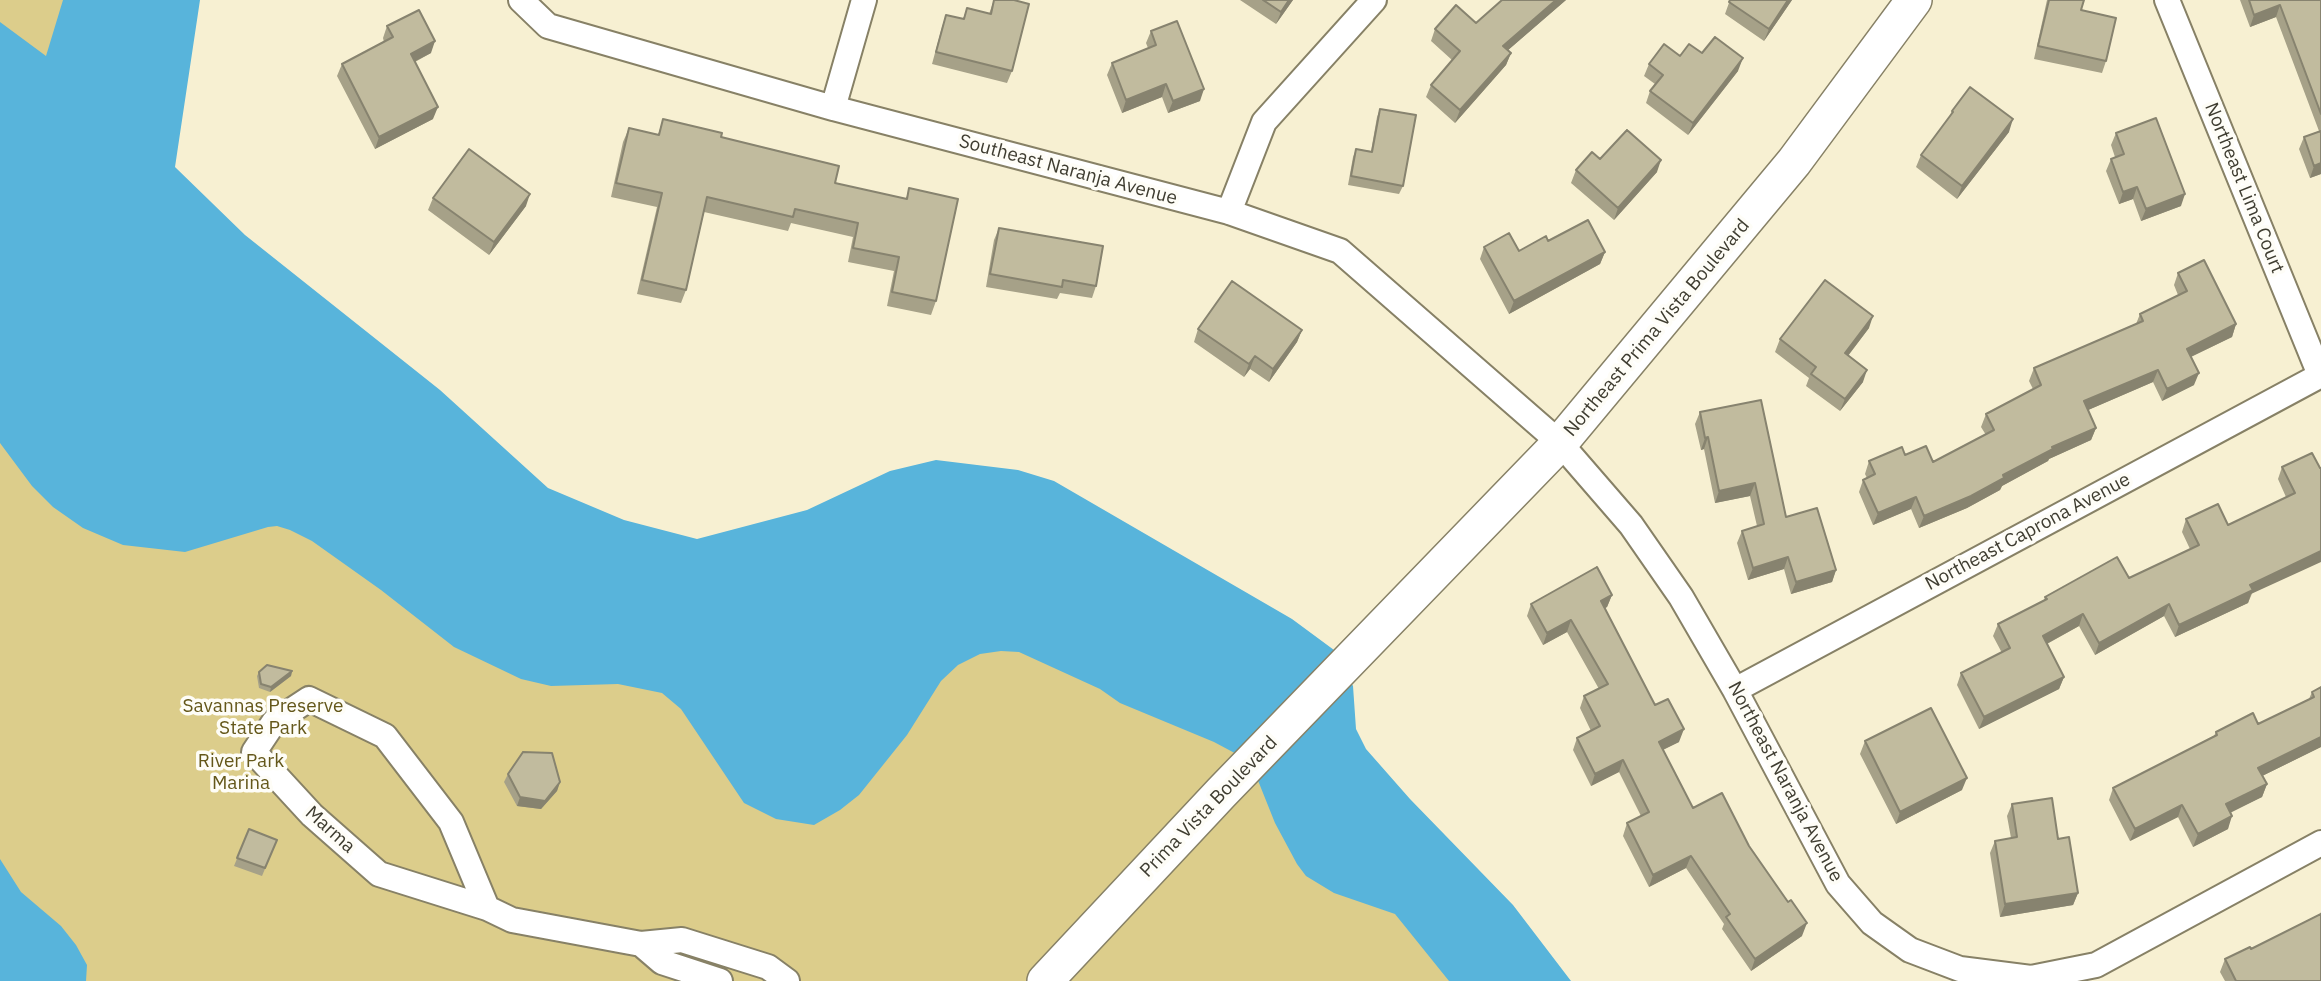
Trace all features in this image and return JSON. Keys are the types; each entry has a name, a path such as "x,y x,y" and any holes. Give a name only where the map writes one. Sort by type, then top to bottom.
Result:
{"main road":[{"name":"Northeast Prima Vista Boulevard","path":"1375,635 1560,443 1794,162 1914,0"},
{"name":"Prima Vista Boulevard","path":"1045,981 1221,793 1375,635"}],"street":[{"name":"Southeast Naranja Avenue","path":"521,0 548,26 833,108 1229,212 1340,251 1560,443"},
{"path":"833,108 864,0"},
{"path":"1229,212 1264,122 1374,0"},
{"name":"Northeast Lima Court","path":"2168,0 2320,375"},
{"name":"Northeast Caprona Avenue","path":"1735,690 2320,375"},
{"name":"Northeast Naranja Avenue","path":"1560,443 1631,525 1681,597 1735,690 1838,884 1872,923 1910,950 1960,969 2031,978 2096,965 2321,843"},
{"name":"Marma","path":"488,908 451,822 385,736 309,699 274,722 254,752 324,826 379,874 488,908 512,920 641,944 682,940 768,967 787,981"},
{"name":"Marma","path":"641,944 662,962 720,981"}],"green space":[{"name":"Savannas Preserve State Park","path":"0,0 133,0 80,241 509,579 1227,650 1486,981 0,981"}],"water":[{"path":"63,0 200,0 175,167 245,235 440,390 548,488 624,520 697,539 807,510 890,471 936,460 1018,470 1054,481 1292,619 1334,650 1353,686 1356,729 1366,749 1410,799 1513,905 1571,981 1449,981 1395,914 1334,893 1306,876 1275,823 1257,778 1244,758 1214,742 1120,703 1100,689 1019,652 980,654 958,665 941,681 907,735 859,795 814,825 776,819 744,803 681,709 662,693 618,684 551,686 521,679 454,647 381,590 312,541 290,530 277,526 268,527 185,552 123,545 83,528 53,507 32,486 0,443 0,22 46,56"},
{"path":"0,859 21,892 61,926 76,945 87,965 86,981 0,981"}],"building":[{"path":"994,0 1014,0 1029,4 1012,71 936,52 946,15 964,19 967,8 991,14"},
{"path":"1263,0 1289,0 1281,12"},
{"path":"1502,0 1556,0 1503,46 1511,53 1460,110 1431,85 1460,51 1435,29 1456,5 1476,23"},
{"path":"1788,0 1769,29 1729,2"},
{"path":"2049,0 2084,0 2081,10 2116,18 2106,61 2038,46"},
{"path":"2249,0 2321,0 2321,114 2280,5 2254,15"},
{"path":"419,10 435,41 411,54 438,107 379,137 342,64 393,37 387,26"},
{"path":"1177,21 1204,89 1173,101 1166,84 1126,100 1112,63 1156,45 1151,31"},
{"path":"1715,37 1743,58 1693,123 1650,91 1663,75 1649,64 1664,44 1680,56 1689,44 1702,53"},
{"path":"1970,87 2013,119 1962,186 1921,155"},
{"path":"1380,109 1416,115 1403,186 1351,176 1356,149 1372,152"},
{"path":"2156,118 2185,194 2146,209 2137,187 2123,192 2111,159 2124,154 2116,133"},
{"path":"663,119 722,133 721,137 839,166 835,183 907,199 909,188 958,199 936,301 892,292 899,257 853,248 858,223 795,209 793,217 707,197 686,290 642,280 662,193 616,183 629,128 659,135"},
{"path":"1627,130 1661,160 1618,208 1576,170 1592,152 1600,159"},
{"path":"2321,131 2321,163 2314,166 2304,137"},
{"path":"469,149 530,194 494,242 433,198"},
{"path":"1588,220 1605,252 1514,301 1484,247 1509,233 1519,251 1546,236 1548,241"},
{"path":"999,228 1103,246 1096,286 1063,280 1062,287 990,274"},
{"path":"2204,260 2236,324 2187,349 2199,373 2167,389 2158,370 2084,401 2096,428 2052,447 2053,449 2003,475 2004,478 1971,496 1924,516 1916,497 1878,513 1863,480 1875,474 1869,461 1902,447 1905,455 1926,446 1933,462 1994,430 1986,414 2041,385 2034,368 2143,321 2140,314 2187,291 2178,273"},
{"path":"1825,280 1873,316 1845,353 1867,370 1845,399 1811,374 1816,367 1780,339"},
{"path":"1232,281 1302,330 1273,369 1255,356 1249,364 1198,329"},
{"path":"1761,400 1786,517 1817,508 1836,570 1796,582 1788,557 1753,568 1742,531 1764,524 1755,483 1719,491 1700,412"},
{"path":"2312,453 2321,468 2321,551 2250,585 2253,590 2179,625 2169,604 2099,643 2083,614 2043,636 2064,677 1984,717 1961,673 2010,648 1998,624 2047,599 2045,597 2117,557 2129,578 2199,545 2186,519 2218,504 2228,525 2295,493 2282,467"},
{"path":"1597,567 1612,595 1601,601 1655,705 1668,699 1684,729 1659,742 1693,808 1722,793 1749,846 1788,902 1791,900 1807,923 1755,959 1726,917 1730,914 1691,856 1653,875 1627,823 1649,812 1623,760 1595,774 1577,738 1600,726 1584,696 1608,684 1571,620 1547,633 1531,604"},
{"path":"267,665 292,671 271,687 261,684 259,672"},
{"path":"2321,687 2321,737 2258,768 2267,784 2226,804 2232,816 2198,834 2182,805 2135,829 2113,788 2217,735 2216,732 2253,713 2258,724 2314,697 2312,692"},
{"path":"1931,708 1967,778 1900,812 1865,741"},
{"path":"523,752 552,753 560,782 545,801 520,797 508,774"},
{"path":"2052,798 2058,839 2069,837 2078,893 2005,904 1995,841 2017,837 2012,804"},
{"path":"249,829 277,840 265,868 237,858"},
{"path":"2321,914 2321,981 2236,981 2225,959"}],"park label":[{"name":"River Park Marina","path":"241,773"}]}
